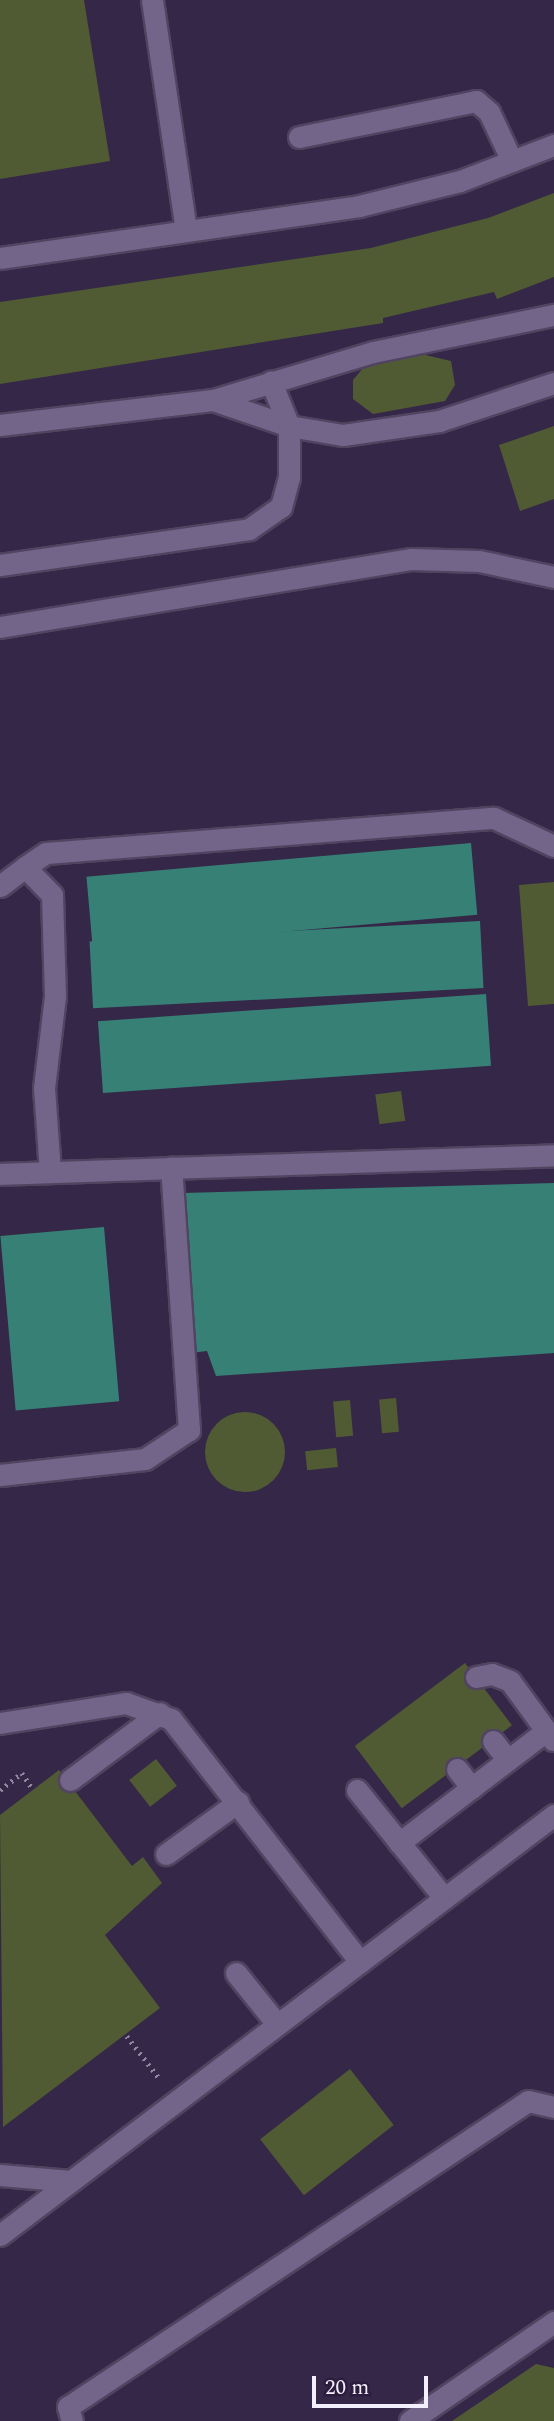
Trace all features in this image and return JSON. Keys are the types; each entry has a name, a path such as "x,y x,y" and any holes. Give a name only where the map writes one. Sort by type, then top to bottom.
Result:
{"street":[{"path":"152,0 186,231"},
{"path":"299,137 476,101 489,112 512,161"},
{"path":"0,258 359,206 512,161 554,145"},
{"path":"0,425 213,400 373,352 554,315"},
{"path":"0,565 249,529 281,507 289,478 289,426 271,382"},
{"path":"213,400 289,426 342,435 439,421 554,383"},
{"path":"0,627 411,559 479,561 554,577"},
{"path":"0,886 46,853 494,818 554,846"},
{"path":"25,867 51,895 55,996 44,1088 50,1172"},
{"path":"0,1174 554,1155"},
{"path":"0,1475 145,1460 189,1430 171,1167"},
{"path":"399,1843 508,1760 550,1736 510,1681 492,1674 476,1677"},
{"path":"0,1723 102,1704 126,1703 160,1713 188,1737 360,1962"},
{"path":"70,1780 160,1713"},
{"path":"494,1741 508,1760"},
{"path":"457,1769 472,1788"},
{"path":"357,1790 444,1898"},
{"path":"166,1854 238,1802"},
{"path":"0,2235 554,1815"},
{"path":"236,1973 277,2024"},
{"path":"72,2421 68,2406 528,2101 554,2106"},
{"path":"0,2175 71,2181"},
{"path":"410,2421 554,2322"}],"path":[{"path":"0,1790 22,1773 32,1788"},
{"path":"127,2036 177,2101"}],"shaded area":[{"path":"471,843 477,915 93,948 86,877"},
{"path":"480,921 484,988 93,1008 90,941"},
{"path":"486,994 491,1066 103,1093 98,1021"},
{"path":"554,1183 554,1353 216,1376 207,1351 190,1353 183,1193"},
{"path":"104,1227 119,1401 16,1410 0,1236"}],"building":[{"path":"0,0 84,0 110,161 0,179"},
{"path":"554,193 554,277 497,299 494,292 383,318 383,323 0,384 0,302 371,248 488,218"},
{"path":"421,354 451,361 455,385 445,401 373,414 353,399 353,380 364,367"},
{"path":"554,426 554,499 520,511 499,445"},
{"path":"554,882 554,1004 528,1006 519,885"},
{"path":"401,1091 405,1121 379,1124 375,1095"},
{"path":"396,1398 399,1432 382,1433 379,1399"},
{"path":"350,1400 353,1436 336,1437 333,1401"},
{"path":"245,1412 260,1415 273,1424 282,1437 285,1452 282,1467 273,1480 260,1489 245,1492 230,1489 217,1480 208,1467 205,1452 208,1437 217,1424 230,1415"},
{"path":"336,1448 338,1467 307,1470 305,1451"},
{"path":"465,1663 512,1725 402,1808 355,1746"},
{"path":"156,1759 177,1786 150,1807 129,1780"},
{"path":"59,1770 132,1866 143,1857 162,1883 105,1935 160,2008 3,2127 0,1815"},
{"path":"350,2069 394,2125 304,2195 260,2139"},
{"path":"536,2364 554,2368 554,2421 452,2421"}]}
